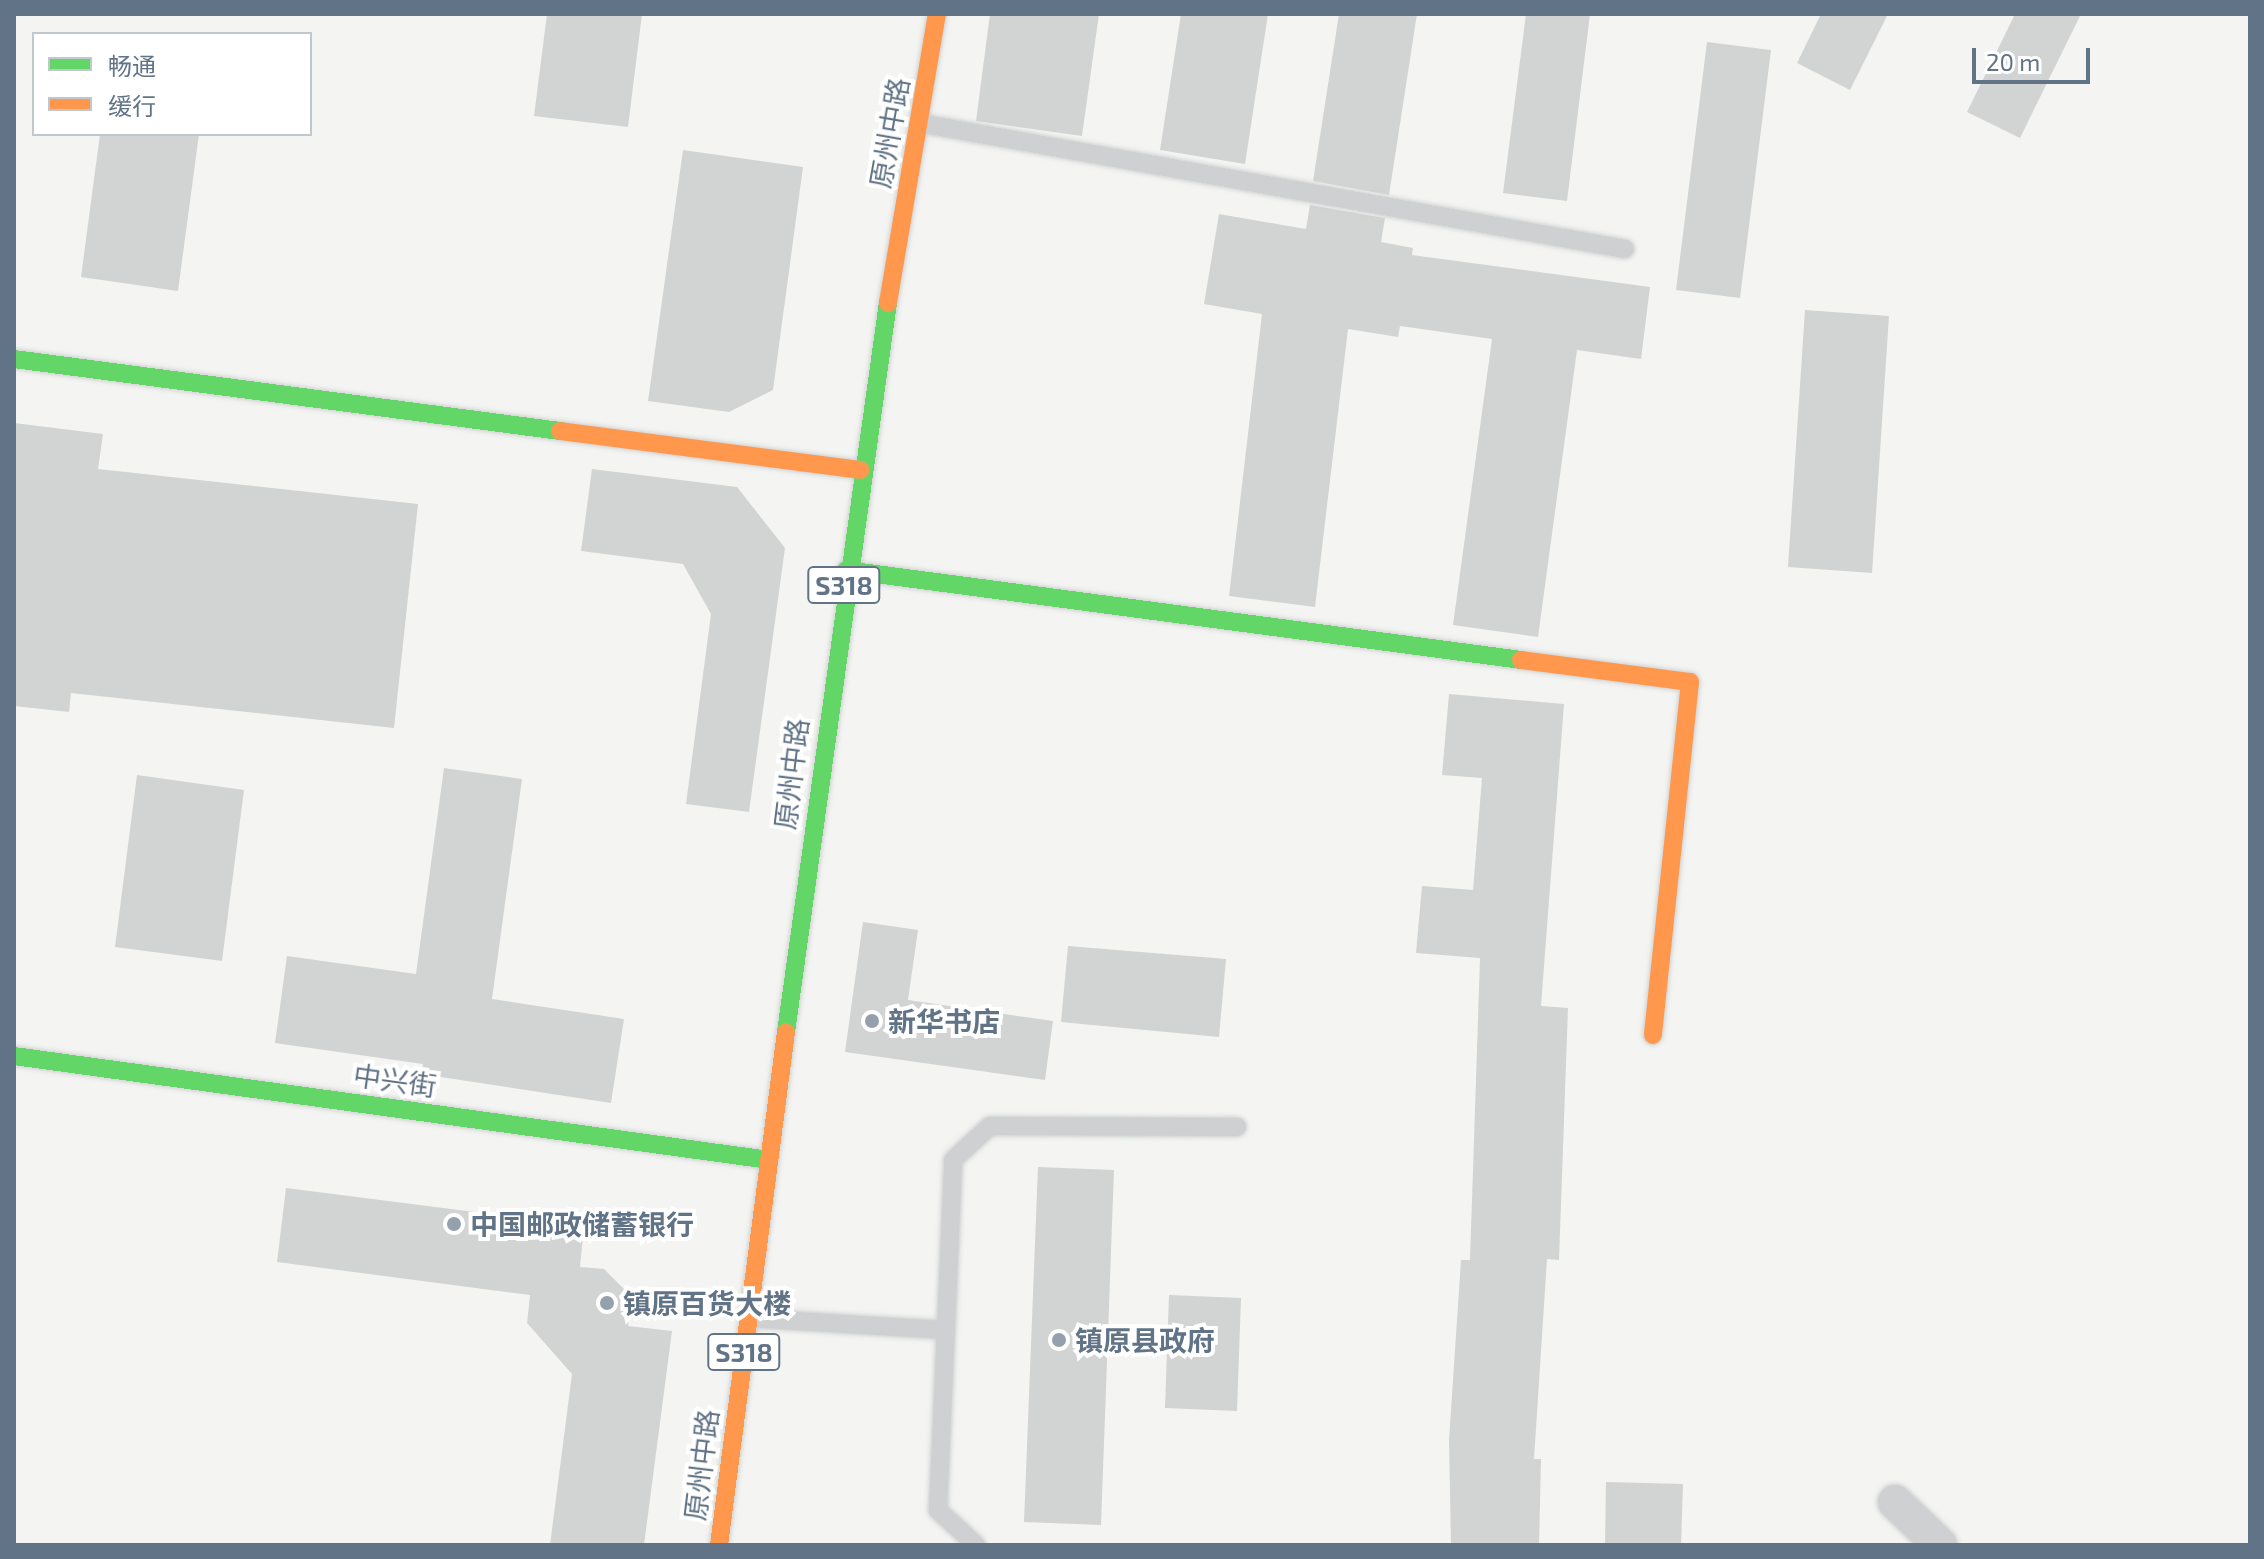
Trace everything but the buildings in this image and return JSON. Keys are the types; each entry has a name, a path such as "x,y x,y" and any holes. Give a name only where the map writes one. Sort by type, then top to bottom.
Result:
{"street":[{"name":"原州中路","path":"719,1545 860,470 937,14"},
{"path":"14,359 860,470"},
{"path":"846,570 1690,682 1653,1035"},
{"name":"中兴街","path":"14,1056 769,1160"},
{"path":"1895,1502 1940,1545"}],"lane":[{"path":"919,123 1625,249"},
{"path":"976,1545 938,1510 953,1160 990,1126 1237,1127"},
{"path":"748,1318 946,1330"}],"traffic: fast":[{"path":"786,1032 888,303"},
{"path":"14,359 560,431"},
{"path":"846,570 1521,660"},
{"path":"14,1056 769,1160"}],"traffic: slow":[{"path":"888,303 937,14"},
{"path":"560,431 860,470"},
{"path":"1521,660 1690,682 1653,1035"},
{"path":"719,1545 786,1032"}],"place":[{"name":"新华书店","path":"872,1021"},
{"name":"中国邮政储蓄银行","path":"454,1224"},
{"name":"镇原百货大楼","path":"607,1303"},
{"name":"镇原县政府","path":"1059,1340"}]}
